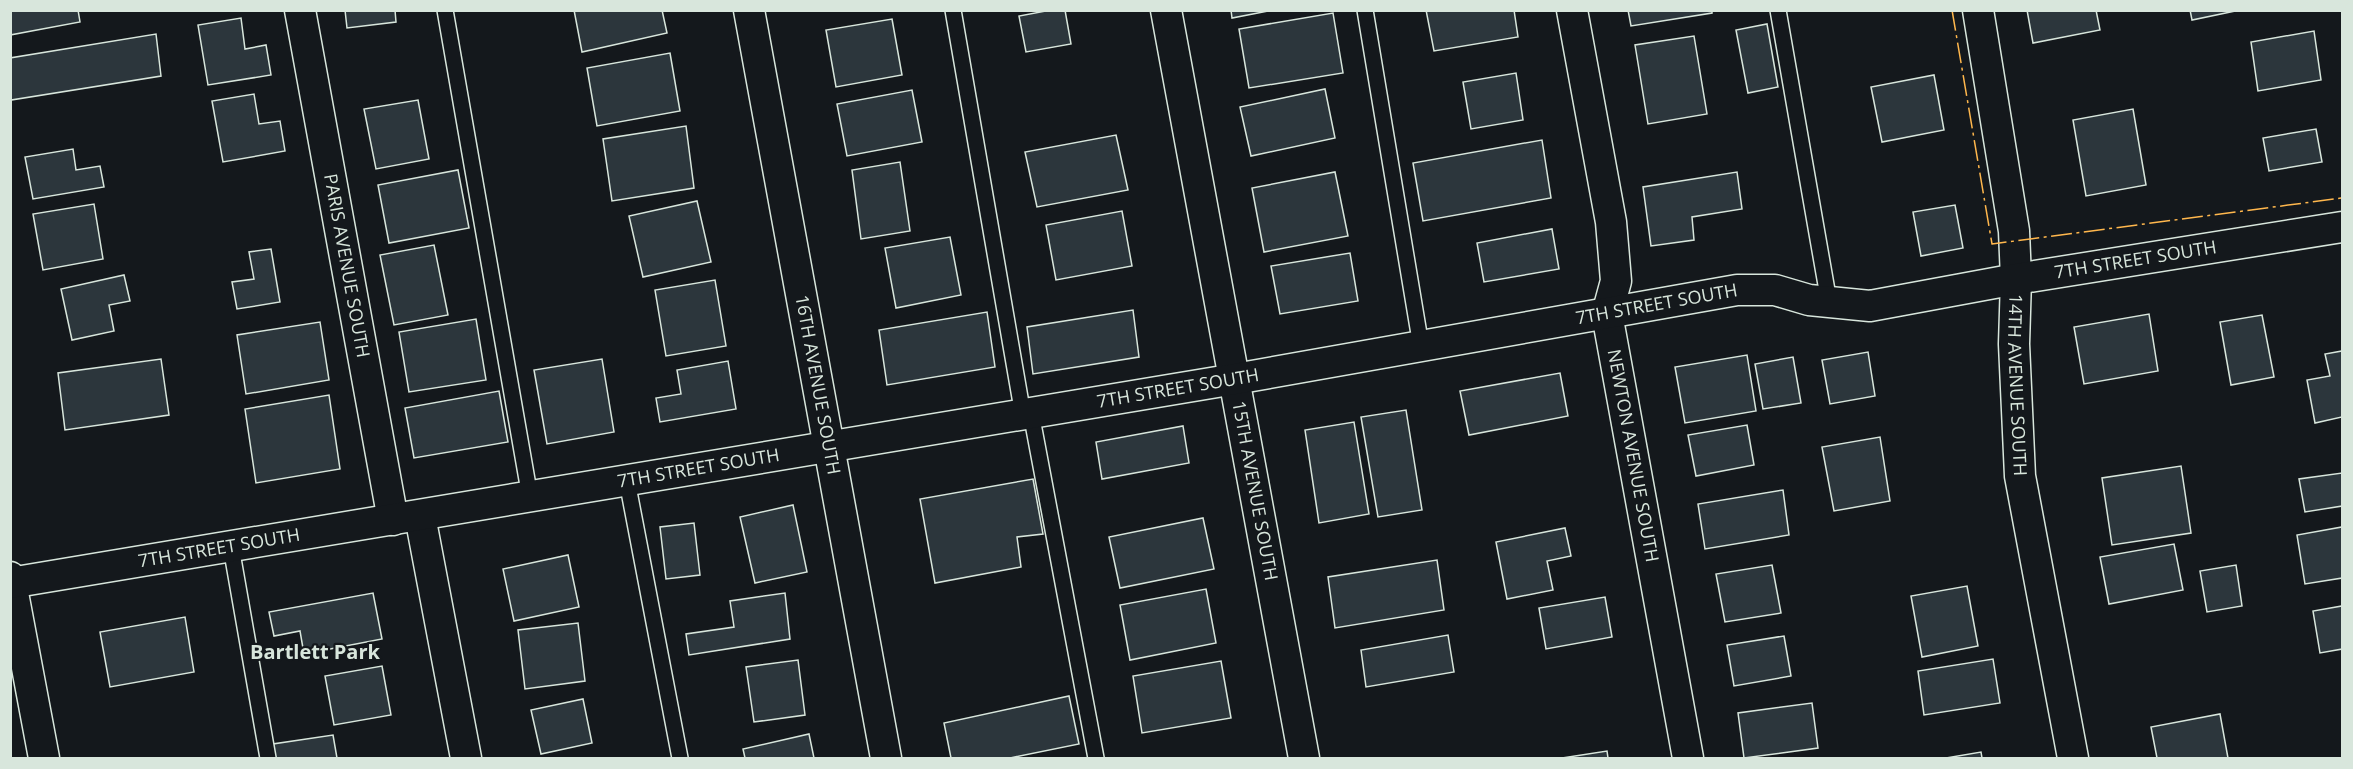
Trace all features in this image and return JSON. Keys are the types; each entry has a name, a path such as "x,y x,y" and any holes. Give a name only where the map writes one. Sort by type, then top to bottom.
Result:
{"street":[{"name":"PARIS AVENUE SOUTH","path":"300,10 407,518 466,759"},
{"name":"16TH AVENUE SOUTH","path":"749,10 886,759"},
{"name":"15TH AVENUE SOUTH","path":"1166,10 1304,759"},
{"name":"NEWTON AVENUE SOUTH","path":"1572,10 1611,222 1616,280 1607,314 1688,759"},
{"name":"14TH AVENUE SOUTH","path":"1978,10 2014,231 2016,279 2014,344 2020,476 2073,759"},
{"name":"7TH STREET SOUTH","path":"11,581 407,518 1235,379 1737,290 1775,290 1809,300 1870,306 2016,279 2343,227"},
{"path":"11,581 44,759"}],"lane":[{"path":"445,10 530,497"},
{"path":"953,10 1027,414 1096,759"},
{"path":"1365,10 1421,346"},
{"path":"1778,10 1829,302"},
{"path":"627,481 680,759"},
{"path":"231,547 268,759"}],"building":[{"path":"10,10 78,10 80,22 10,35"},
{"path":"345,10 395,10 396,22 347,28"},
{"path":"574,10 662,10 667,33 582,52"},
{"path":"1051,10 1065,10 1071,44 1026,52 1019,16"},
{"path":"1231,10 1273,10 1232,18"},
{"path":"1426,10 1514,10 1518,37 1434,51"},
{"path":"1628,10 1712,10 1712,13 1631,26"},
{"path":"2027,10 2096,10 2100,30 2033,43"},
{"path":"2190,10 2240,10 2192,20"},
{"path":"1333,13 1343,73 1249,88 1239,29"},
{"path":"241,18 245,49 266,45 271,75 208,85 198,25"},
{"path":"892,19 902,75 836,87 826,30"},
{"path":"1767,24 1778,87 1748,93 1736,30"},
{"path":"2314,31 2321,80 2258,91 2251,42"},
{"path":"156,34 161,76 11,100 10,58"},
{"path":"1694,36 1707,114 1648,124 1635,45"},
{"path":"670,53 680,111 597,126 587,68"},
{"path":"1516,73 1523,120 1471,129 1463,82"},
{"path":"1934,75 1944,130 1882,142 1871,87"},
{"path":"1325,89 1335,138 1251,156 1240,107"},
{"path":"912,90 922,142 847,156 837,104"},
{"path":"254,94 259,124 280,121 285,151 223,162 212,101"},
{"path":"418,100 429,159 376,169 364,109"},
{"path":"2133,109 2146,185 2086,196 2073,120"},
{"path":"686,126 694,188 612,201 603,139"},
{"path":"2316,129 2322,162 2269,171 2263,138"},
{"path":"1116,135 1128,190 1037,207 1025,152"},
{"path":"1542,140 1551,198 1423,221 1413,163"},
{"path":"73,149 76,170 100,166 104,187 33,199 25,157"},
{"path":"900,162 910,231 861,239 852,170"},
{"path":"458,170 469,228 389,243 378,185"},
{"path":"1335,172 1348,236 1264,252 1252,188"},
{"path":"1737,172 1742,209 1692,217 1694,240 1651,246 1643,187"},
{"path":"697,201 711,262 643,277 629,216"},
{"path":"94,204 103,259 43,270 33,214"},
{"path":"1955,205 1963,248 1921,256 1913,212"},
{"path":"1122,211 1132,266 1056,280 1046,225"},
{"path":"1552,229 1559,269 1484,282 1477,243"},
{"path":"950,237 961,295 896,308 885,248"},
{"path":"434,245 448,315 394,325 380,255"},
{"path":"271,249 280,302 237,309 232,282 254,279 249,252"},
{"path":"1350,253 1358,301 1280,314 1271,266"},
{"path":"124,275 130,301 109,305 114,331 72,340 61,289"},
{"path":"715,280 726,346 666,356 655,290"},
{"path":"1133,310 1139,357 1033,374 1027,327"},
{"path":"987,312 995,367 887,385 879,330"},
{"path":"2149,314 2158,371 2084,384 2074,327"},
{"path":"2262,315 2274,377 2231,385 2220,322"},
{"path":"476,319 486,380 409,392 399,332"},
{"path":"320,322 329,380 246,394 237,335"},
{"path":"2342,351 2342,417 2315,423 2307,380 2330,376 2325,354"},
{"path":"1868,352 1875,396 1830,404 1822,360"},
{"path":"1747,355 1756,411 1685,423 1675,367"},
{"path":"1793,357 1801,403 1763,409 1755,364"},
{"path":"161,359 169,415 65,430 58,373"},
{"path":"602,359 614,432 547,444 534,370"},
{"path":"728,361 736,409 660,422 656,398 681,394 677,370"},
{"path":"1560,373 1568,416 1469,435 1460,391"},
{"path":"499,391 508,442 414,458 405,408"},
{"path":"329,395 340,469 256,483 245,409"},
{"path":"1406,410 1422,510 1378,517 1361,417"},
{"path":"1354,422 1369,514 1319,523 1305,430"},
{"path":"1747,425 1754,465 1696,476 1688,435"},
{"path":"1183,426 1189,463 1102,479 1096,442"},
{"path":"1880,437 1890,501 1834,511 1822,447"},
{"path":"2181,466 2191,533 2112,545 2102,478"},
{"path":"2342,473 2342,506 2305,512 2299,479"},
{"path":"1033,479 1043,534 1017,537 1021,567 935,583 920,499"},
{"path":"1783,490 1789,535 1705,549 1698,504"},
{"path":"793,505 807,572 755,583 740,517"},
{"path":"1203,518 1214,569 1120,588 1109,537"},
{"path":"694,523 700,575 666,579 660,527"},
{"path":"2342,527 2342,578 2305,584 2297,535"},
{"path":"1565,528 1571,556 1547,561 1553,590 1507,599 1496,542"},
{"path":"2174,544 2183,590 2109,604 2100,557"},
{"path":"568,555 579,607 514,621 503,569"},
{"path":"1437,560 1444,610 1335,628 1328,577"},
{"path":"1772,565 1781,613 1725,622 1716,574"},
{"path":"2236,565 2242,606 2207,612 2200,571"},
{"path":"1967,586 1978,646 1922,657 1911,596"},
{"path":"1206,589 1216,643 1130,660 1120,605"},
{"path":"373,593 382,639 304,654 300,631 274,636 269,612"},
{"path":"785,593 790,639 689,655 686,634 734,627 730,601"},
{"path":"1605,597 1612,637 1546,649 1539,608"},
{"path":"2342,606 2342,649 2320,653 2313,611"},
{"path":"185,617 194,672 110,687 100,632"},
{"path":"578,623 585,681 525,689 518,630"},
{"path":"1448,635 1454,672 1366,687 1361,650"},
{"path":"1784,636 1791,676 1734,686 1727,645"},
{"path":"1993,659 2000,703 1924,715 1918,671"},
{"path":"798,660 805,715 754,722 746,667"},
{"path":"1221,661 1231,718 1142,733 1133,676"},
{"path":"382,666 391,715 334,725 325,676"},
{"path":"1069,696 1079,744 1010,758 951,758 944,723"},
{"path":"583,699 592,743 541,754 531,710"},
{"path":"1812,703 1818,748 1744,758 1738,713"},
{"path":"2220,714 2228,758 2157,758 2151,727"},
{"path":"809,734 814,758 745,758 743,749"},
{"path":"333,735 337,758 275,758 273,744"},
{"path":"1607,751 1608,758 1562,758"},
{"path":"1981,752 1982,758 1946,758"}],"power":[{"path":"1952,10 1992,244 2342,198"}],"district":[{"name":"Bartlett Park","path":"315,652"}]}
